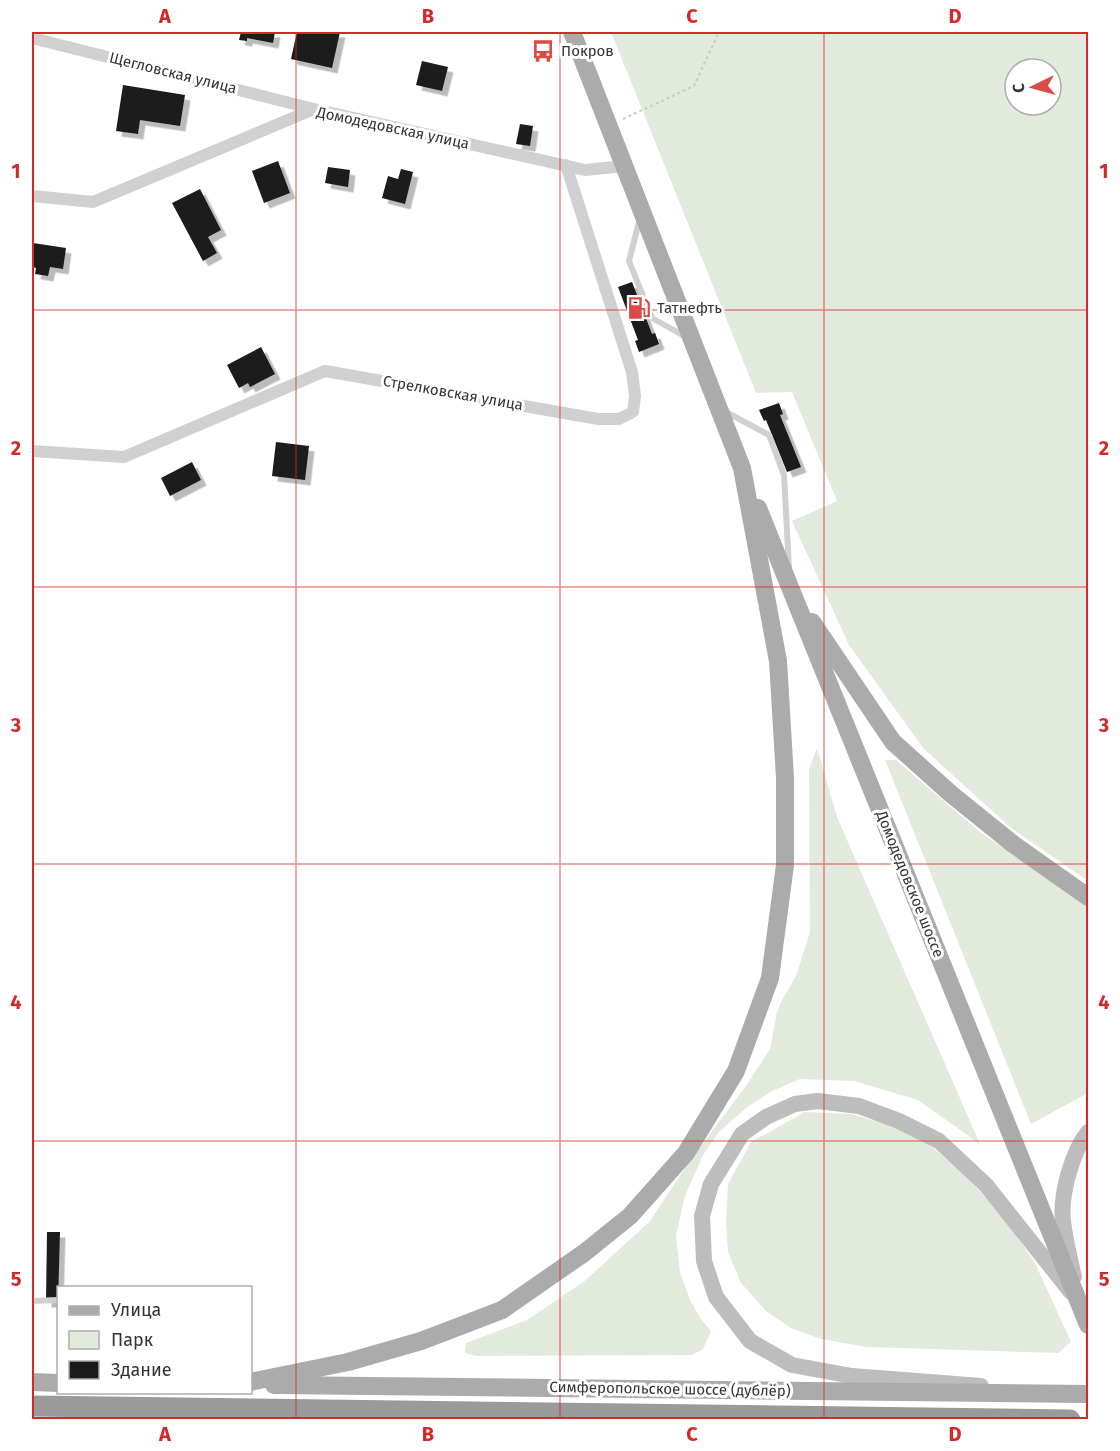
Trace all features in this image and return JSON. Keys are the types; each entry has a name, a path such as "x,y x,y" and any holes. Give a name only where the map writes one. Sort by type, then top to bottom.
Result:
{"highway":[{"path":"32,1406 1070,1419"}],"main road":[{"path":"252,1383 348,1362 421,1341 502,1310 584,1253 630,1216 686,1153 736,1071 770,978 785,854 785,778 778,661 742,468 572,32"},
{"name":"Домодедовское шоссе","path":"742,468 1089,1325"},
{"path":"790,590 893,742 951,794 1013,844 1089,897"},
{"path":"1079,1301 986,1185 939,1141 899,1121 859,1106 818,1101 795,1104 766,1117 742,1134 711,1184 702,1216 704,1260 716,1297 750,1341 792,1365 852,1376 1081,1394"},
{"path":"1079,1301 1062,1219 1067,1174 1083,1138 1089,1132"},
{"path":"32,1382 57,1383"},
{"name":"Симферопольское шоссе (дублёр)","path":"252,1383 1081,1394"}],"street":[{"name":"Щегловская улица","path":"32,38 314,109"},
{"name":"Домодедовская улица","path":"32,196 93,202 314,109 585,170 626,166"},
{"name":"Стрелковская улица","path":"32,451 124,457 326,371 598,419 619,419 633,412 635,396 632,372 566,165"}],"lane":[{"path":"642,208 629,261 652,318 693,341"},
{"path":"720,409 769,435 784,475 790,590"},
{"path":"32,1301 57,1300"}],"path":[{"path":"609,125 694,86 719,32"}],"green space":[{"path":"611,32 1088,32 1088,881 1010,827 923,748 849,645 792,521 837,501 792,392 756,393"},
{"path":"817,748 837,817 980,1144 918,1100 854,1081 800,1079 772,1091 746,1108 719,1132 703,1155 685,1196 676,1235 680,1272 690,1300 711,1331 703,1349 692,1355 477,1356 465,1353 466,1343 527,1320 586,1280 650,1221 691,1159 746,1086 770,1049 777,1012 796,976 810,932 809,769"},
{"path":"885,760 896,760 980,832 1088,906 1088,1093 1031,1124"},
{"path":"805,1112 852,1114 917,1134 966,1176 1003,1217 1034,1261 1071,1342 1058,1353 867,1347 821,1339 791,1328 766,1311 741,1283 728,1252 726,1222 728,1184 751,1142"}],"building":[{"path":"241,32 275,32 273,43 247,38 247,41 239,40"},
{"path":"297,32 340,32 332,68 291,59"},
{"path":"422,61 448,67 442,91 416,85"},
{"path":"123,85 185,95 180,126 140,120 138,134 116,131"},
{"path":"520,124 533,126 530,146 516,144"},
{"path":"278,161 290,193 264,203 252,171"},
{"path":"328,167 350,170 348,187 325,183"},
{"path":"401,169 413,172 405,204 382,198 388,176 398,179"},
{"path":"200,189 221,230 208,237 217,253 203,261 172,203"},
{"path":"33,243 66,248 63,269 50,267 48,276 35,274 36,268 32,267"},
{"path":"632,282 652,334 655,333 659,344 639,352 635,341 638,340 618,287"},
{"path":"261,347 275,374 250,387 248,383 239,388 227,365"},
{"path":"779,403 783,414 780,415 801,467 787,472 766,420 764,421 759,410"},
{"path":"276,442 309,446 305,480 272,476"},
{"path":"192,462 201,480 170,496 161,478"},
{"path":"47,1232 60,1232 57,1302 46,1302"}],"place":[{"name":"Покров","path":"543,51"},
{"name":"Татнефть","path":"639,308"}]}
